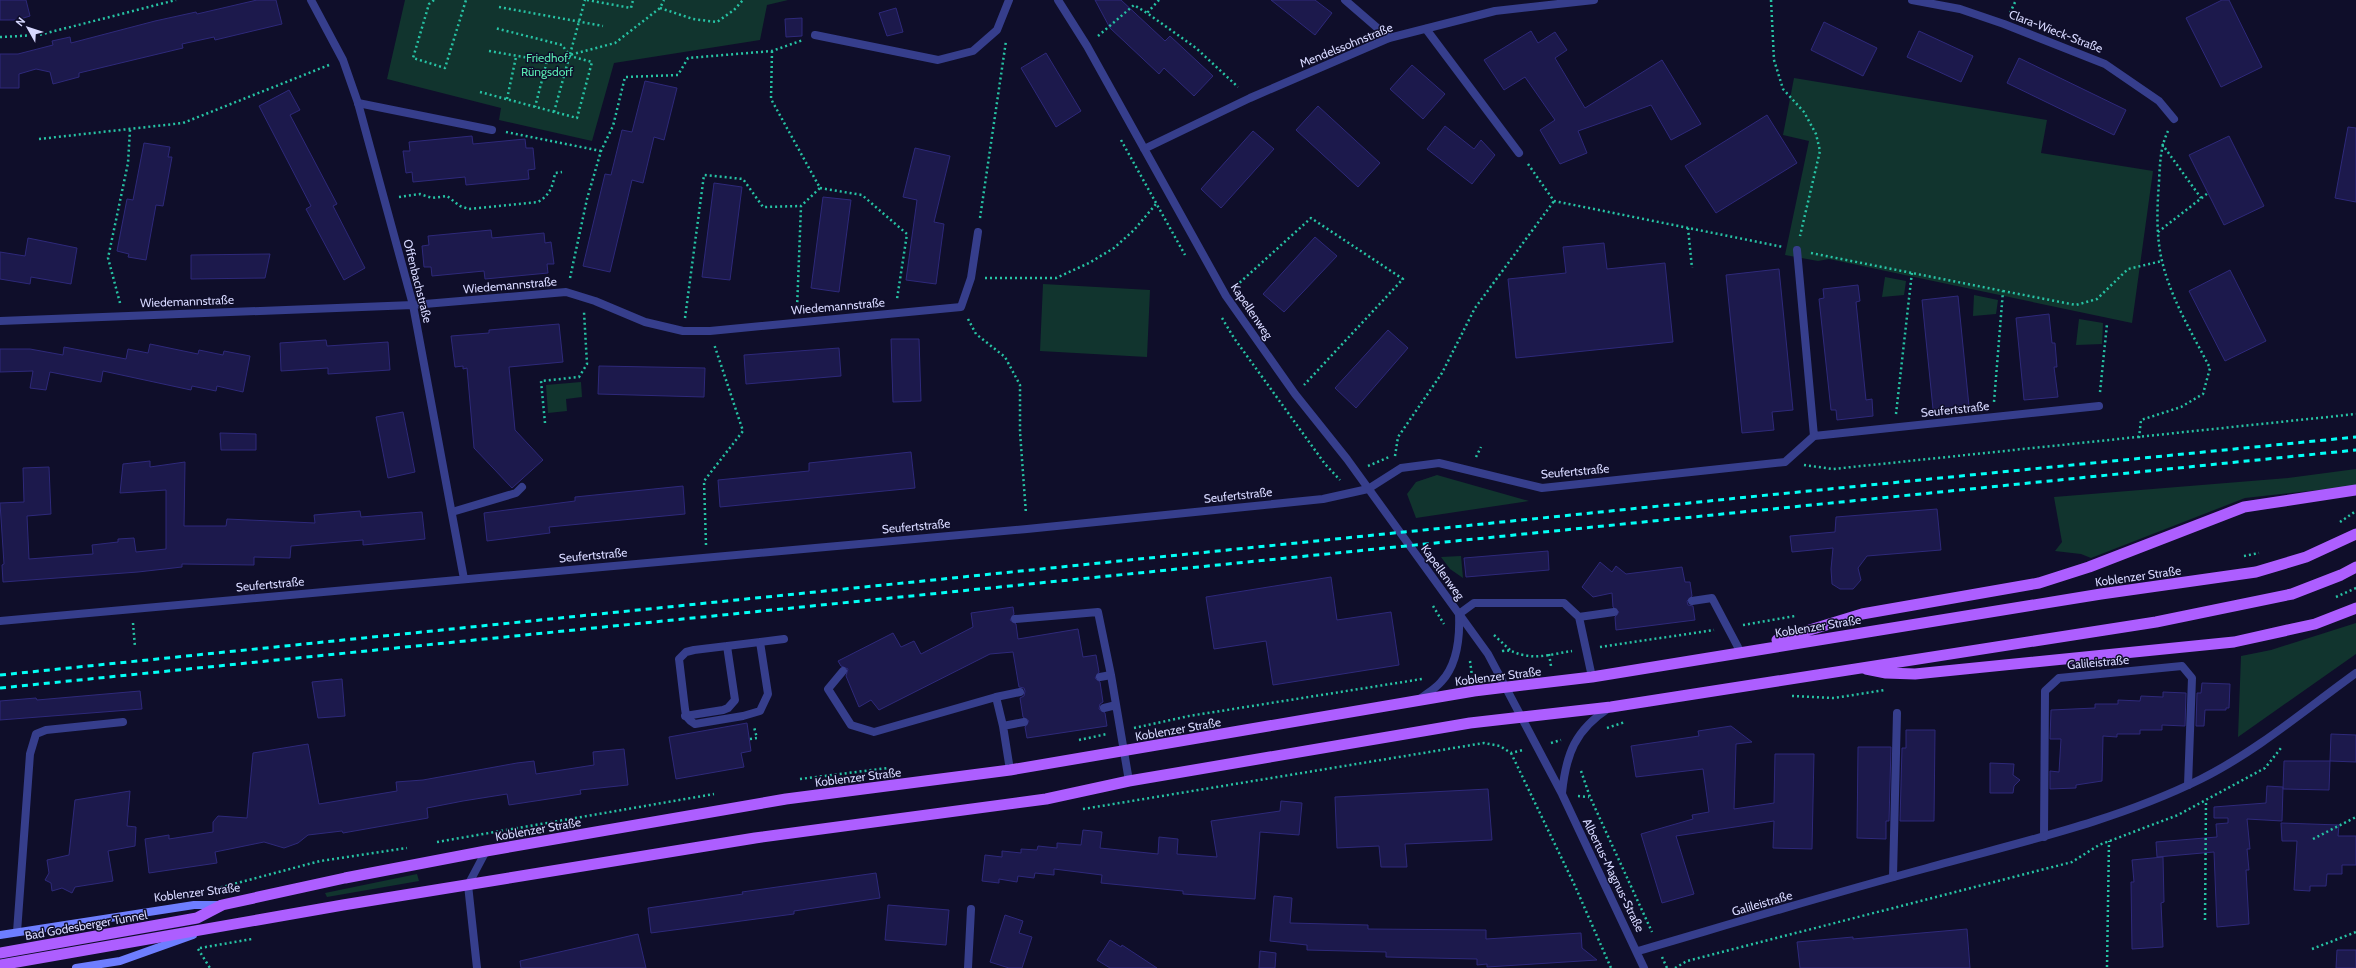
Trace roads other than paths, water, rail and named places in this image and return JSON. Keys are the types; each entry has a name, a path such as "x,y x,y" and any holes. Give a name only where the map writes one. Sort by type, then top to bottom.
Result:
{"main road":[{"path":"1740,652 1862,614 2039,583 2089,567 2244,508 2356,490"},
{"name":"Koblenzer Straße","path":"0,935 194,905 222,905 344,878 486,851 786,800 1010,770 1418,701 1507,687 1592,676 2093,595 2256,572 2306,557 2356,534"},
{"path":"76,968 120,961 205,931 343,905 468,886 755,838 1046,799 1129,781 1470,723 1611,707 2156,622 2292,594 2341,575 2356,567"},
{"path":"1860,667 1886,673 1915,674 2234,642 2315,624 2356,608"},
{"name":"Bad Godesberger Tunnel","path":"0,953 196,918 222,905"},
{"name":"Bad Godesberger Tunnel","path":"0,965 205,931"}],"street":[{"name":"Offenbachstraße","path":"311,0 342,60 358,103 413,304 464,579"},
{"path":"815,35 938,60 973,51 997,30 1010,0"},
{"name":"Kapellenweg","path":"1058,0 1087,46 1226,296 1295,394 1368,489 1488,654 1523,718"},
{"path":"1345,0 1389,38"},
{"name":"Mendelssohnstraße","path":"1144,149 1250,98 1389,38 1495,11 1594,0"},
{"name":"Clara-Wieck-Straße","path":"1912,0 1960,9 2004,24 2105,64 2159,101 2174,119"},
{"path":"1426,29 1519,152"},
{"path":"358,103 492,130"},
{"name":"Wiedemannstraße","path":"0,321 413,304 566,292 583,297 645,322 683,331 710,331 961,307 971,278 978,232"},
{"path":"1797,250 1814,436"},
{"name":"Seufertstraße","path":"0,621 1027,529 1323,499 1368,489 1401,468 1439,463 1542,488 1785,462 1814,436 2099,406"},
{"path":"452,512 516,493 522,488"},
{"path":"1692,601 1712,598 1740,652"},
{"path":"1459,614 1474,604 1564,603 1579,617 1592,676"},
{"path":"1015,619 1098,612 1125,751 1129,781"},
{"path":"1579,617 1614,612"},
{"name":"Kapellenweg","path":"1418,701 1441,682 1452,664 1460,635 1459,614"},
{"path":"760,642 768,694 760,711 743,716 696,724 685,713 679,659 682,655 694,650 784,639"},
{"path":"685,713 723,710 728,708 735,700 727,646"},
{"name":"Galileistraße","path":"2044,837 2045,691 2058,678 2182,666 2192,678 2188,785"},
{"path":"843,671 828,689 851,725 874,732 996,697 1020,692"},
{"name":"Galileistraße","path":"1638,951 1893,877 2084,826 2202,779 2247,751 2356,673"},
{"path":"1100,678 1111,675"},
{"path":"996,697 1003,726 1010,770"},
{"path":"1104,708 1116,705"},
{"path":"1562,794 1565,767 1574,744 1595,717 1611,707"},
{"path":"1893,877 1897,713"},
{"name":"Albertus-Magnus-Straße","path":"1523,718 1562,794 1638,951 1644,968"},
{"path":"17,932 30,754 36,734 46,730 123,722"},
{"path":"1003,726 1024,722"},
{"path":"477,968 468,900 468,886 486,851"},
{"path":"968,968 971,909"}],"railway":[{"path":"0,675 1748,497 2356,437"},
{"path":"0,688 2356,450"}],"park label":[{"name":"Friedhof Rüngsdorf","path":"547,64"}]}
